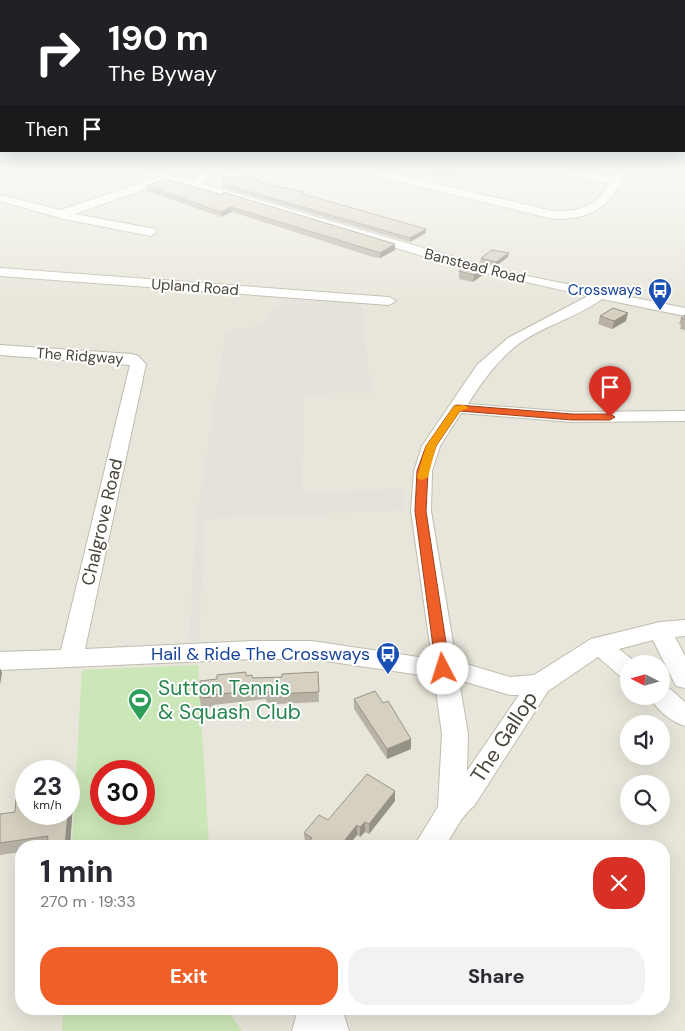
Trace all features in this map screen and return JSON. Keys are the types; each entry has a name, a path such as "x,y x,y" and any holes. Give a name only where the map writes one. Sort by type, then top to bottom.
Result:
{"street":[{"path":"68,215 151,232"},
{"name":"Banstead Road","path":"302,215 450,261 599,295 685,312"},
{"path":"555,215 575,215"},
{"name":"Upland Road","path":"0,272 389,301"},
{"path":"452,807 454,727 443,669 421,511 423,471 431,446 483,368 513,341 585,305 599,295"},
{"name":"The Ridgway","path":"0,350 132,359 138,364 134,384"},
{"name":"Chalgrove Road","path":"70,659 134,384"},
{"path":"458,408 572,417 685,416"},
{"name":"The Gallop","path":"432,840 446,822 452,807 464,798 539,684 599,645 660,630 685,628"},
{"path":"660,630 685,679"},
{"path":"599,645 620,662"},
{"path":"0,661 253,650 312,650 459,670 496,684 510,686 539,684"},
{"path":"670,704 685,716"},
{"path":"309,1031 313,1015"},
{"path":"327,1015 332,1031"}],"shaded area":[{"path":"0,215 685,215 685,1031 0,1031"},
{"path":"280,296 361,302 371,393 304,394 302,491 404,489 404,510 205,519 199,641 189,641 196,519 226,331 264,325"}],"green space":[{"name":"Sutton Tennis & Squash Club","path":"198,665 209,840 72,840 73,825 80,825 80,760 77,760 82,670"},
{"path":"63,1015 231,1015 242,1031 62,1031"}],"building":[{"path":"257,215 299,215 395,244 380,253"},
{"path":"331,215 377,215 426,229 410,238"},
{"path":"492,250 509,253 496,262 481,258"},
{"path":"469,263 485,267 474,275 459,271"},
{"path":"613,308 628,313 614,321 600,316"},
{"path":"246,672 246,676 252,675 253,678 282,677 282,674 318,672 319,692 276,694 276,692 266,692 266,689 200,698 200,681 217,679 217,675"},
{"path":"375,691 383,703 388,701 411,739 387,749 354,699"},
{"path":"367,774 395,791 369,824 365,822 360,827 357,825 345,840 310,840 312,838 304,833 319,815 328,820"},
{"path":"15,812 15,825 67,825 66,840 48,840 48,836 0,843 0,814"}],"slow traffic":[{"path":"422,477 431,446 458,408 464,408"}],"place":[{"name":"Crossways","path":"660,311"},
{"name":"Hail & Ride The Crossways","path":"388,675"},
{"name":"Sutton Tennis & Squash Club","path":"140,721"}],"route":[{"path":"443,669 441,640 421,511 423,471 431,446 458,408 572,417 610,417"}]}
